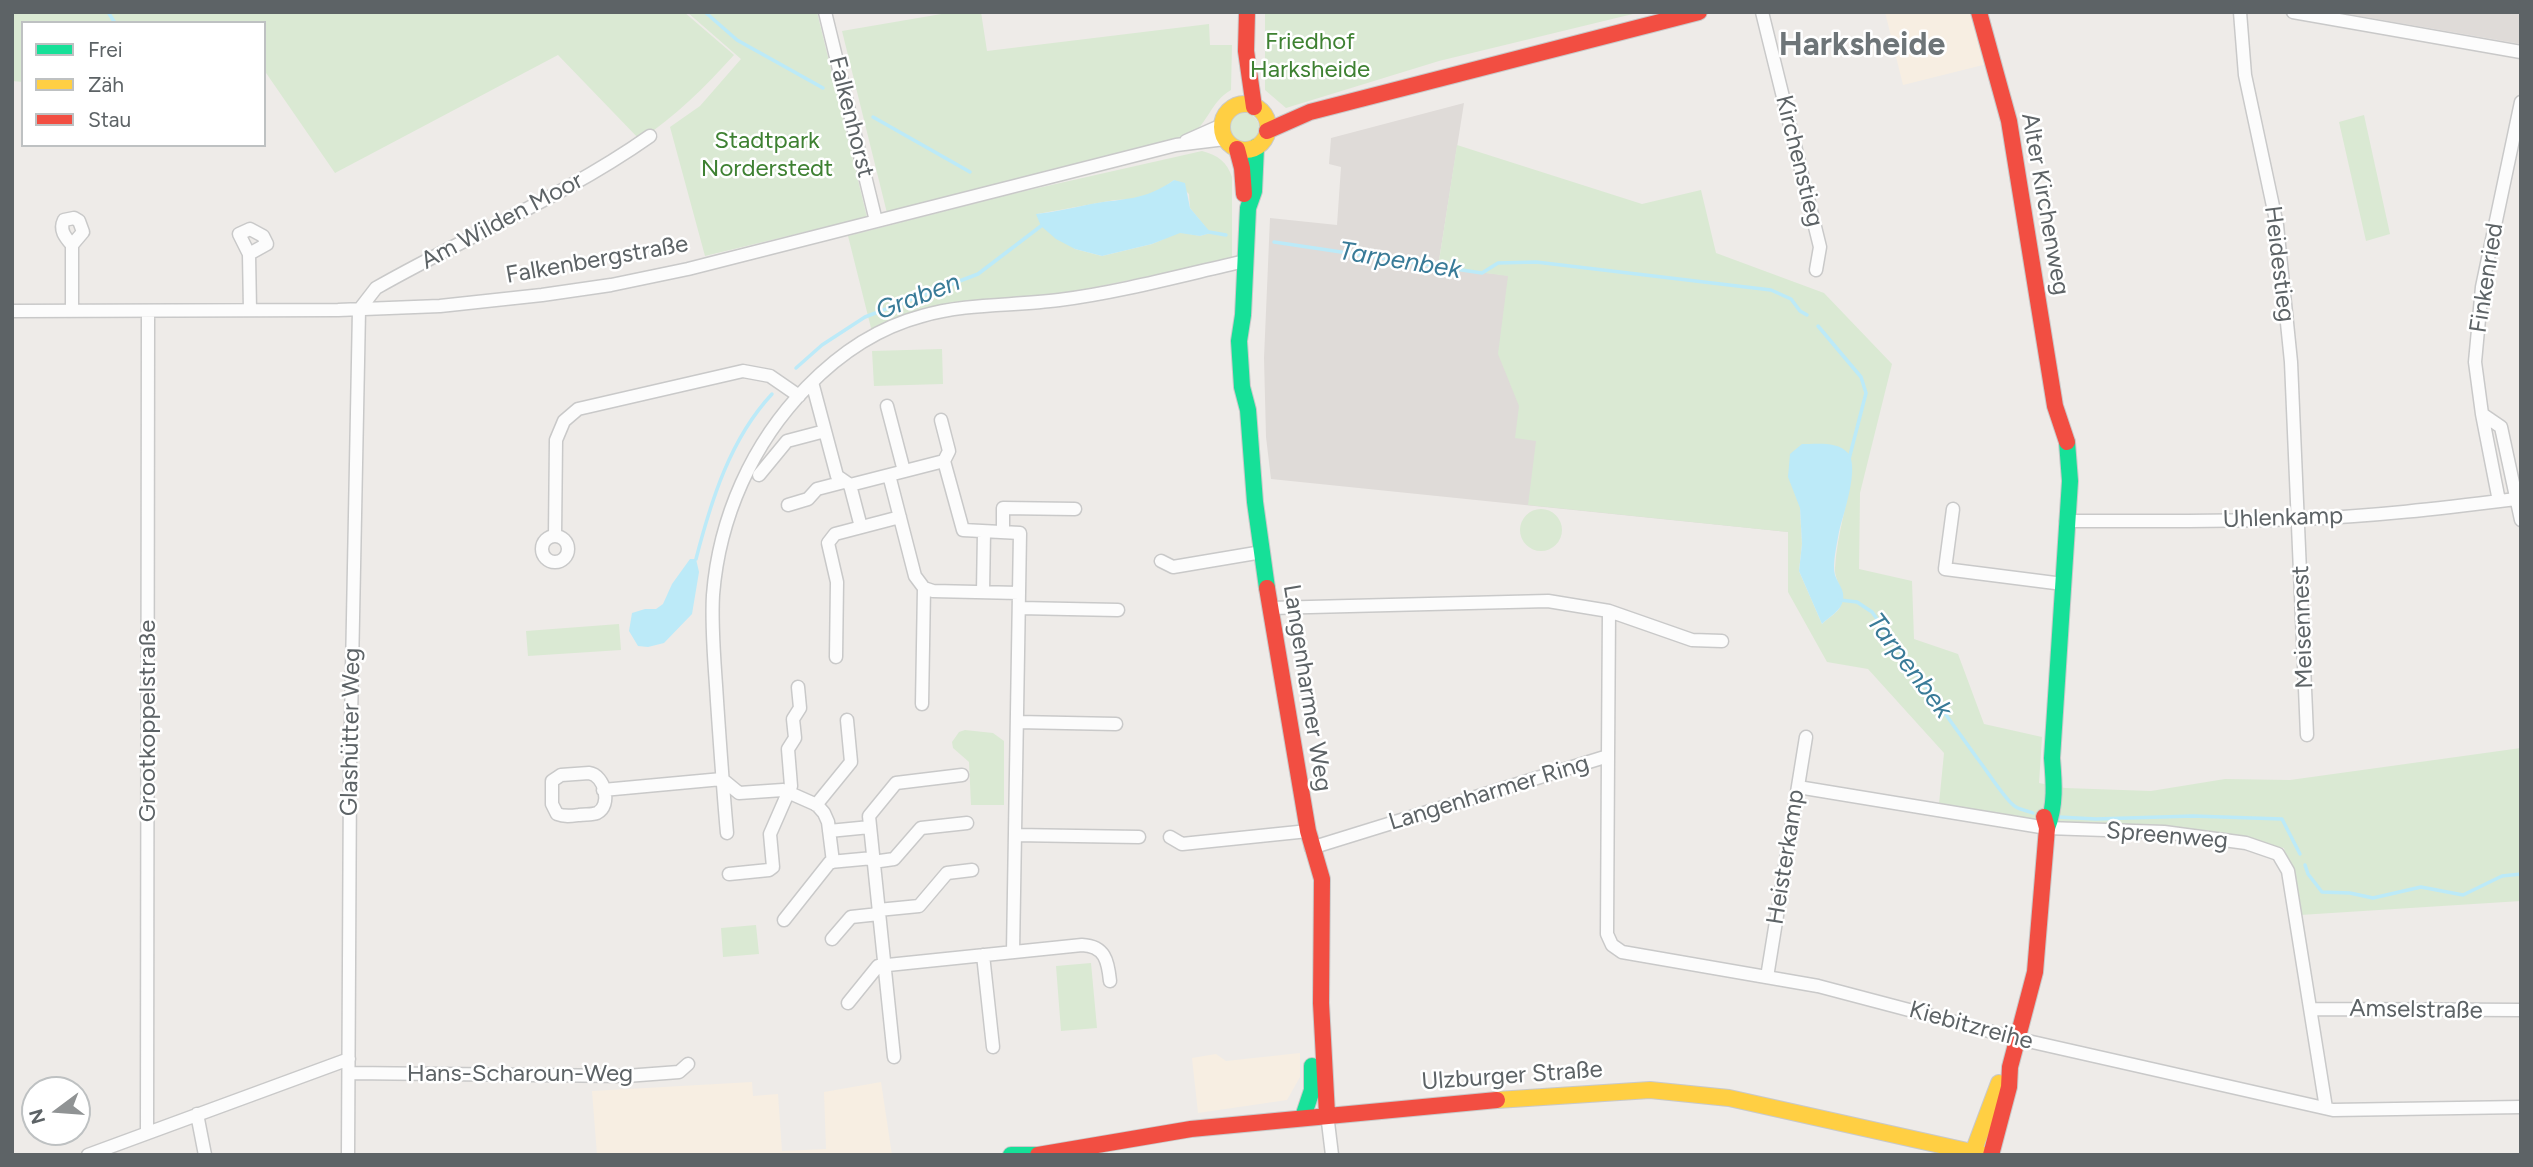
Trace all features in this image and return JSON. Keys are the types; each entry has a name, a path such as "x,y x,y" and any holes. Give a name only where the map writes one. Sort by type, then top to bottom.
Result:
{"main road":[{"path":"1246,51 1262,118 1262,142 1247,150 1228,138 1226,115 1237,106 1246,51 1247,12"},
{"path":"1237,106 1262,118 1290,112 1310,112 1699,12"},
{"name":"Alter Kirchenweg","path":"1979,12 2009,121 2055,406 2061,418 2071,486 2066,514 2052,758 2046,779 2044,814 2047,828 2038,952 2031,995 2010,1067 2009,1087 1991,1155"},
{"name":"Langenharmer Weg","path":"1228,138 1248,208"},
{"name":"Langenharmer Weg","path":"1256,147 1254,191 1248,208 1243,315 1249,340 1248,410 1270,608 1311,848 1317,858 1322,879 1321,1003 1327,1114"},
{"name":"Langenharmer Weg","path":"1303,1116 1312,1090 1312,1028 1321,1003"},
{"name":"Alter Kirchenweg","path":"1977,1154 1999,1083 2010,1067"},
{"name":"Ulzburger Straße","path":"1011,1155 1039,1155 1191,1129 1303,1116 1583,1093 1675,1091 1729,1098 1977,1154"}],"street":[{"name":"Falkenhorst","path":"825,12 876,221"},
{"name":"Kirchenstieg","path":"1762,12 1820,247 1816,270"},
{"name":"Heidestieg","path":"2240,12 2245,75 2277,225 2291,362 2299,519"},
{"path":"2293,12 2521,52"},
{"name":"Finkenried","path":"2499,501 2475,362 2482,287 2521,102"},
{"name":"Am Wilden Moor","path":"359,310 376,288 601,169 650,136"},
{"name":"Falkenbergstraße","path":"12,311 359,310 473,303 611,285 688,269 1176,145 1228,138"},
{"path":"72,245 72,311"},
{"path":"249,254 250,310"},
{"path":"727,833 713,618 719,556 729,516 744,477 764,441 799,396 843,355 868,338 924,315 964,307 1077,297 1245,261"},
{"name":"Glashütter Weg","path":"348,1155 349,783 359,310"},
{"name":"Grootkoppelstraße","path":"147,1132 148,311"},
{"path":"555,536 556,440 564,421 575,411 590,404 743,371 770,376 799,396"},
{"path":"812,382 837,476 847,484 861,527"},
{"path":"887,406 904,471"},
{"path":"2482,414 2501,427 2521,520"},
{"path":"942,420 949,449 944,461 962,530 1020,533 1013,952"},
{"path":"759,475 787,441 825,431"},
{"path":"788,505 808,499 816,489 944,461"},
{"path":"889,475 916,580 924,588 933,591 1019,593"},
{"name":"Uhlenkamp","path":"2066,514 2187,522 2299,519 2409,511 2516,499"},
{"path":"1003,532 1003,508 1075,509"},
{"path":"1952,509 1945,569 2063,584"},
{"path":"836,657 837,582 827,546 834,535 900,517"},
{"name":"Meisennest","path":"2299,519 2307,735"},
{"path":"983,592 984,532"},
{"path":"1161,561 1173,567 1262,552"},
{"path":"922,704 924,588"},
{"path":"1270,608 1523,600 1566,602 1609,611 1682,638 1702,642 1722,640"},
{"path":"1019,608 1118,610"},
{"name":"Langenharmer Ring","path":"1311,848 1608,756 1609,611"},
{"path":"729,874 773,868 770,834 792,785 788,749 795,738 793,719 800,708 798,687"},
{"path":"816,805 851,761 847,720"},
{"path":"1017,722 1116,724"},
{"name":"Heisterkamp","path":"1767,977 1806,737"},
{"name":"Kiebitzreihe","path":"1608,756 1607,931 1612,945 1624,953 1818,986 2019,1039 2326,1108 2521,1107"},
{"path":"595,774 601,779 603,790 604,805 595,813 561,816 552,806 551,784 561,775 595,774"},
{"path":"894,1057 869,815 896,783 962,775"},
{"path":"603,790 722,779 739,793 779,789 816,805 825,814 832,862 784,920"},
{"name":"Spreenweg","path":"1798,787 2047,828 2165,832 2246,843 2278,854 2288,871 2326,1108"},
{"path":"832,862 893,860 920,828 967,823"},
{"path":"829,831 870,827"},
{"path":"1170,837 1182,844 1308,831"},
{"path":"1015,835 1139,837"},
{"path":"832,939 850,917 918,906 947,873 972,870"},
{"path":"848,1003 878,966 1090,945 1106,957 1110,981"},
{"path":"983,955 993,1047"},
{"name":"Amselstraße","path":"2312,1009 2521,1010"},
{"path":"88,1155 349,1059"},
{"name":"Hans-Scharoun-Weg","path":"349,1073 629,1076 679,1072 688,1065"},
{"path":"197,1114 205,1155"},
{"name":"Langenharmer Weg","path":"1327,1114 1332,1155"}],"shaded area":[{"path":"1885,12 1978,12 1991,63 1903,85"},
{"path":"2337,12 2521,12 2521,44"},
{"path":"1464,103 1438,267 1775,308 1788,532 1271,479 1266,437 1264,358 1270,218 1337,225 1341,167 1329,164 1331,138"},
{"path":"1300,1053 1300,1077 1287,1100 1198,1113 1192,1058 1216,1054 1226,1061"},
{"path":"752,1082 753,1096 778,1094 782,1151 826,1149 824,1092 881,1082 892,1155 597,1155 592,1091"}],"green space":[{"path":"12,12 684,12 734,55 690,100 640,140 558,55 335,173 266,73 266,21 21,21 21,82 12,81"},
{"name":"Stadtpark Norderstedt","path":"687,12 817,12 867,217 705,256 670,127 700,106 741,59"},
{"path":"953,12 981,12 987,51 1209,24 1210,45 1232,45 1231,90 1219,100 1190,135 887,213 842,31"},
{"name":"Friedhof Harksheide","path":"1265,12 1641,12 1439,61 1286,108 1265,90"},
{"path":"1244,113 1255,117 1259,128 1255,139 1244,143 1233,139 1229,128 1233,117"},
{"path":"2364,115 2390,234 2366,241 2339,122"},
{"path":"1457,145 1642,204 1701,190 1716,253 1824,293 1892,364 1860,493 1859,569 1912,581 1914,639 1958,654 1984,724 2042,737 2039,783 2065,788 2151,791 2225,779 2290,780 2521,748 2521,901 2300,915 2284,848 2192,830 2038,821 1939,804 1944,753 1868,669 1827,662 1788,592 1788,532 1528,505 1536,441 1515,438 1519,406 1498,354 1508,276 1438,267","holes":["1852,466 1835,568 1842,603 1822,624 1799,571 1802,544 1800,508"]},
{"path":"1202,151 1221,160 1232,177 1232,258 872,332 848,236 1007,195","holes":["1174,180 1189,194 1190,208 1210,233 1200,236 1180,232 1152,244 1102,256 1075,249 1037,214 1115,200 1137,199 1160,190"]},
{"path":"942,349 943,384 874,386 872,351"},
{"path":"1541,509 1556,515 1562,530 1556,545 1541,551 1526,545 1520,530 1526,515"},
{"path":"619,624 621,650 528,656 526,631"},
{"path":"965,730 993,733 1004,741 1004,805 971,805 969,762 953,748 952,742 959,732"},
{"path":"756,925 759,954 723,957 721,928"},
{"path":"1091,963 1097,1028 1061,1031 1056,966"}],"water":[{"path":"1174,180 1185,183 1190,208 1211,233 1200,236 1180,233 1152,244 1102,256 1075,249 1056,239 1041,226 1036,214 1134,198 1153,192"},
{"path":"1802,444 1826,444 1844,449 1851,460 1852,469 1834,565 1843,600 1838,610 1822,624 1799,571 1802,544 1800,508 1788,477 1790,454"},
{"path":"690,559 696,559 699,572 692,614 664,643 648,647 638,646 629,631 632,613 656,609 663,604 672,584"}],"waterway":[{"path":"108,12 114,21"},
{"name":"Tarpenbek","path":"705,12 737,40 823,88"},
{"name":"Tarpenbek","path":"873,117 970,172"},
{"name":"Graben","path":"796,368 822,345 865,317 978,274 1041,226"},
{"name":"Tarpenbek","path":"1209,232 1226,235"},
{"name":"Tarpenbek","path":"1274,242 1482,273 1498,263 1536,262 1771,290 1791,299 1800,311 1807,315"},
{"name":"Tarpenbek","path":"1818,326 1861,377 1866,393 1849,459"},
{"name":"Graben","path":"696,559 708,515 733,451 757,412 772,394"},
{"name":"Tarpenbek","path":"1840,600 1857,602 1872,612 2002,793 2016,807 2033,813"},
{"name":"Tarpenbek","path":"2058,817 2096,819 2193,816 2282,819 2300,854"},
{"name":"Tarpenbek","path":"2305,865 2308,874 2322,892 2350,893 2373,898 2421,887 2463,895 2502,876 2521,874"}],"traffic: fast":[{"path":"1256,147 1254,191 1248,208 1243,315 1239,341 1242,387 1248,410 1255,502 1267,588"},
{"path":"2047,828 2053,802 2052,758 2070,481 2067,442"},
{"path":"1303,1117 1312,1090 1312,1066"},
{"path":"1011,1155 1039,1155"}],"traffic: slow":[{"path":"1245,104 1261,111 1268,127 1261,143 1245,150 1229,143 1222,127 1229,111 1245,104"},
{"path":"1972,1155 1999,1083"},
{"path":"1497,1100 1650,1090 1729,1098 1985,1155"}],"traffic: jam":[{"path":"1247,12 1246,51 1254,107"},
{"path":"1267,131 1310,112 1699,12"},
{"path":"1979,12 2009,121 2055,406 2067,442"},
{"path":"1237,149 1244,194"},
{"path":"1267,588 1308,831 1322,879 1321,1003 1327,1114"},
{"path":"1991,1155 2035,972 2047,828 2044,817"},
{"path":"1038,1155 1191,1129 1497,1100"}],"district":[{"name":"Harksheide","path":"1862,46"}]}
